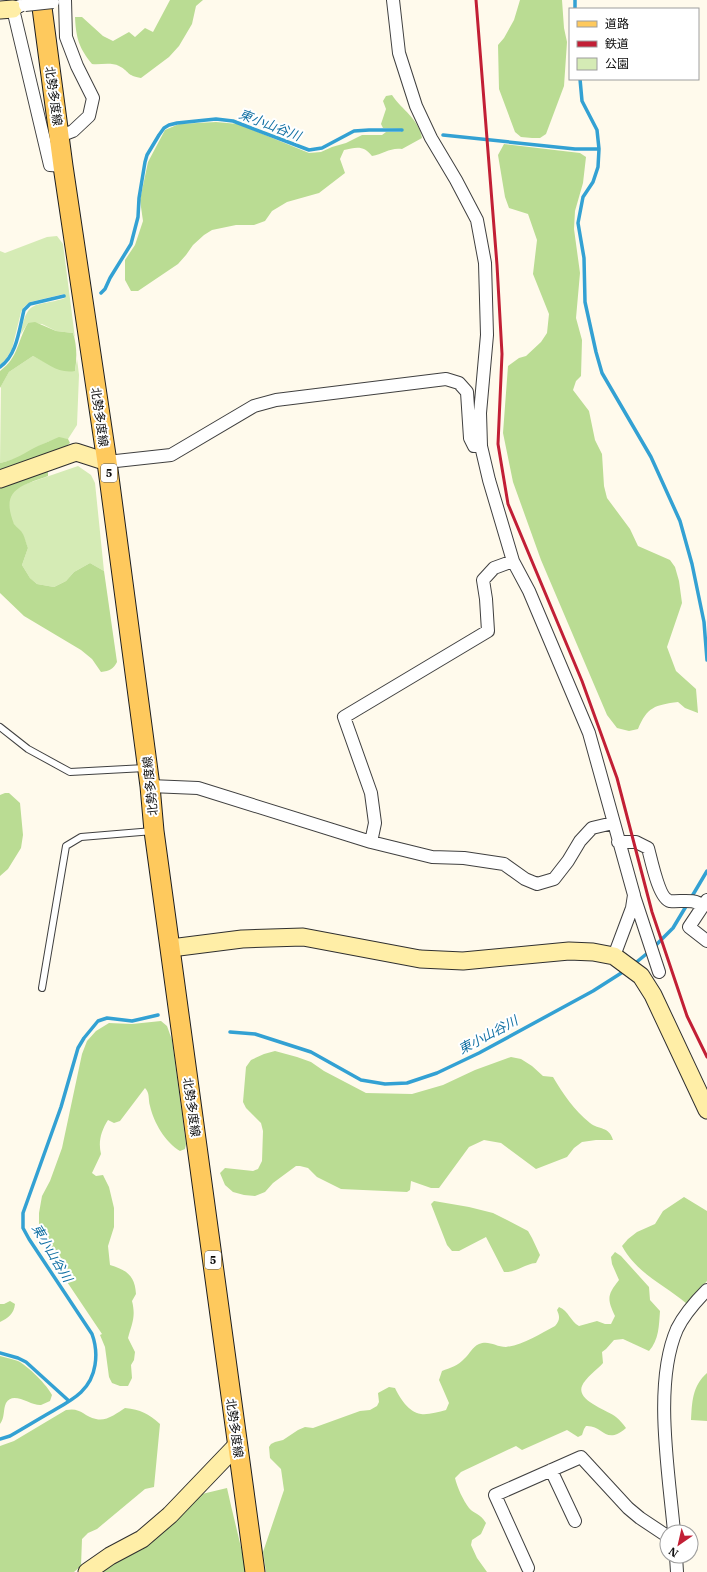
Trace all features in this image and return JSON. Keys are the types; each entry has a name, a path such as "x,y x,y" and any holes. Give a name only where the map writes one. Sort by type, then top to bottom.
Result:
{"main road":[{"name":"北勢多度線","path":"37,4 60,136 63,166 107,462 149,777 154,831 237,1445 256,1572"}],"street":[{"path":"393,0 399,52 416,106 431,138 456,180 477,220 485,263 487,335 480,413 481,446 489,480 513,561 529,591 589,733 618,842 659,972"},
{"path":"37,4 66,37 77,66 93,98 89,116 73,131 60,136"},
{"path":"37,4 50,164 63,166"},
{"path":"0,479 76,452 107,462 170,455 254,406 276,400 446,379 459,382 467,392 470,438 474,446 481,446"},
{"path":"371,842 375,823 371,793 344,717 488,631 483,580 494,568 513,561"},
{"path":"149,777 198,788 371,842 432,857 464,858 504,864 525,879 537,884 554,878 568,861 580,841 592,828 613,824"},
{"path":"618,842 636,842 648,848 655,876 664,897 669,901 682,900 703,903 690,927 707,941"},
{"path":"618,959 632,908 634,895"},
{"path":"171,948 242,939 303,937 420,959 463,961 569,951 593,952 618,959 641,976 653,995 707,1110"},
{"path":"673,1524 664,1395 666,1371 670,1348 678,1328 688,1311 707,1290"},
{"path":"87,1572 110,1556 142,1539 170,1516 237,1445"},
{"path":"528,1568 495,1495 581,1457 628,1508 659,1531"},
{"path":"551,1470 575,1521"}],"lane":[{"path":"0,727 28,749 70,772 149,777"},
{"path":"42,988 66,846 81,837 154,831"}],"green space":[{"path":"170,0 203,0 196,6 192,24 179,46 169,57 141,78 133,76 116,65 92,64 81,48 77,37 75,17 82,17 103,36 113,41 129,32 135,37 145,28 153,32"},
{"path":"520,0 562,0 564,28 567,42 564,86 546,134 540,138 521,137 515,132 499,89 498,45 504,38 514,20"},
{"path":"392,95 414,120 422,138 402,149 391,150 372,156 363,148 344,150 340,159 345,173 319,193 287,202 272,211 265,221 254,225 236,225 212,230 193,245 178,264 138,291 131,291 125,280 125,260 135,245 143,221 140,200 148,162 165,130 179,124 216,122 238,124 309,153 321,152 346,143 362,135 382,135 386,132 401,132 402,129 383,128 381,124 386,109 383,101 386,96"},
{"path":"504,144 580,153 586,157 583,183 575,211 574,229 580,273 576,318 582,340 581,376 576,381 573,390 589,411 595,440 602,454 604,486 607,498 630,529 638,546 670,560 675,567 679,581 682,603 667,647 676,671 696,689 698,713 685,708 678,702 663,704 653,708 645,716 638,729 629,731 617,728 607,715 541,560 513,482 503,433 508,366 519,358 526,356 541,342 547,333 549,314 533,274 537,240 528,214 509,208 505,197 498,155"},
{"path":"57,236 63,244 75,338 73,333 56,331 42,324 28,323 21,334 23,322 30,309 40,304 65,298 64,294 30,302 21,312 12,349 0,365 0,251 5,253 47,237"},
{"path":"35,322 56,331 73,333 76,352 75,371 63,371 48,365 33,356 9,372 0,388 0,371 11,360 28,323"},
{"path":"33,356 43,361 75,371 77,359 79,375 77,425 68,439 62,438 52,440 21,456 0,463 1,386 9,372"},
{"path":"59,437 68,439 70,443 65,447 0,474 0,463 16,458"},
{"path":"78,466 91,475 95,483 104,571 90,563 74,572 66,581 54,587 37,584 30,578 22,565 28,548 22,533 15,526 7,512 5,499 9,492 20,486"},
{"path":"43,471 48,471 48,476 22,486 11,496 10,512 14,524 23,534 28,548 22,565 30,578 37,584 54,587 66,581 74,572 90,563 104,571 117,662 113,668 107,671 101,672 92,659 81,650 24,616 0,593 0,486"},
{"path":"9,793 20,803 23,835 21,848 8,869 0,876 0,795"},
{"path":"161,1021 167,1026 172,1040 186,1144 185,1149 180,1151 170,1143 161,1132 152,1112 147,1090 145,1088 120,1121 114,1123 108,1120 101,1137 101,1154 92,1173 96,1176 103,1175 109,1187 114,1208 114,1227 108,1246 110,1265 121,1269 132,1278 136,1294 132,1301 134,1311 128,1338 135,1352 134,1360 131,1365 132,1378 128,1386 120,1386 112,1383 109,1377 105,1347 100,1335 102,1334 49,1255 43,1240 39,1223 39,1213 42,1196 50,1181 62,1148 82,1054 87,1041 96,1031 109,1023 132,1024"},
{"path":"275,1051 311,1062 324,1071 366,1093 412,1094 443,1085 475,1070 511,1057 521,1059 543,1076 553,1077 565,1096 579,1113 593,1125 609,1132 613,1140 582,1142 574,1148 567,1157 536,1169 501,1143 484,1140 469,1147 439,1188 431,1188 411,1181 410,1190 407,1192 341,1189 317,1177 308,1168 296,1166 273,1183 265,1192 255,1196 244,1195 233,1192 225,1185 220,1173 225,1168 253,1171 258,1169 262,1161 263,1131 261,1123 246,1108 243,1102 246,1067 251,1060"},
{"path":"684,1197 707,1211 707,1281 687,1304 644,1272 628,1256 622,1246 637,1232 655,1224 663,1211"},
{"path":"434,1201 493,1213 528,1231 540,1255 536,1263 512,1271 504,1272 486,1237 459,1251 452,1251 447,1245 431,1204"},
{"path":"615,1252 621,1256 649,1287 650,1300 660,1311 658,1332 655,1342 649,1351 623,1339 614,1340 602,1352 603,1363 586,1380 581,1391 588,1401 612,1414 626,1428 619,1433 609,1435 597,1428 586,1426 582,1435 578,1437 567,1430 522,1450 516,1446 461,1472 455,1478 462,1497 467,1505 471,1510 482,1517 486,1523 481,1534 472,1540 471,1545 477,1558 487,1572 266,1572 263,1552 284,1490 281,1469 270,1458 269,1447 271,1444 283,1440 305,1427 313,1428 360,1411 370,1410 377,1406 379,1402 378,1393 389,1387 395,1388 408,1408 416,1413 427,1414 446,1410 449,1403 439,1380 442,1371 460,1363 479,1344 489,1343 502,1347 512,1346 525,1342 555,1326 559,1320 557,1310 559,1307 565,1311 579,1326 597,1321 605,1324 611,1324 615,1316 610,1301 610,1294 619,1280 612,1264 611,1257"},
{"path":"10,1301 15,1304 12,1313 0,1322 0,1304"},
{"path":"0,1356 16,1360 22,1364 42,1382 52,1395 50,1401 41,1405 18,1398 9,1399 5,1405 3,1419 0,1424"},
{"path":"707,1373 707,1421 691,1420 694,1395 698,1383"},
{"path":"125,1408 144,1413 152,1417 160,1424 154,1487 145,1489 97,1529 88,1533 82,1539 81,1566 74,1572 0,1572 0,1446 14,1441 66,1410 71,1409 79,1411 92,1418 100,1420"},
{"path":"227,1488 246,1572 99,1572 141,1549 202,1494"}],"waterway":[{"path":"575,0 575,8"},
{"path":"580,80 582,101 597,130 599,149 598,167 593,182 583,197 578,223 584,258 585,302 602,373 651,457 680,521 692,564 704,622 707,660"},
{"name":"東小山谷川","path":"101,293 105,289 131,244 138,217 139,198 147,155 164,128 169,125 216,119 233,121 309,150 322,148 354,131 402,130"},
{"name":"東小山谷川","path":"443,135 575,149 599,149"},
{"name":"東小山谷川","path":"0,367 6,362 14,349 24,310 30,304 64,296"},
{"name":"東小山谷川","path":"691,898 707,871"},
{"name":"東小山谷川","path":"654,947 673,928 688,903"},
{"name":"東小山谷川","path":"633,965 650,951"},
{"name":"東小山谷川","path":"230,1032 255,1034 311,1052 361,1080 385,1084 407,1083 437,1073 479,1053 593,991 626,970"},
{"name":"東小山谷川","path":"0,1439 10,1436 73,1399 85,1388 93,1374 96,1353 92,1334 29,1239 23,1228 23,1213 61,1107 78,1048 84,1038 98,1021 107,1018 132,1021 158,1015"},
{"path":"0,1353 26,1362 69,1401"}],"railway":[{"path":"476,0 497,265 502,354 498,444 508,504 582,681 617,778 652,912 687,1016 707,1057"}]}
